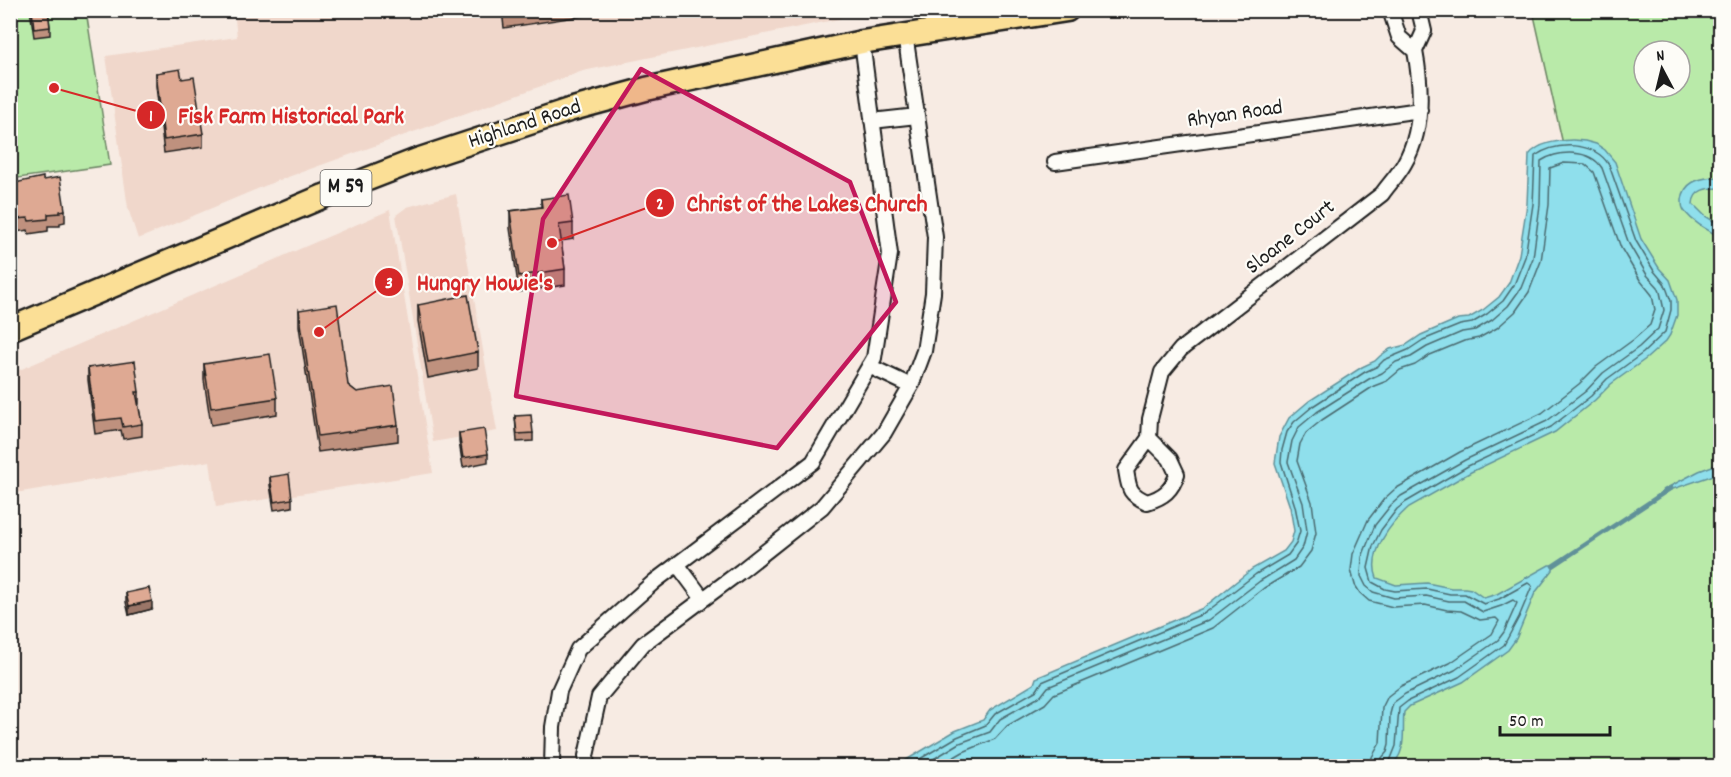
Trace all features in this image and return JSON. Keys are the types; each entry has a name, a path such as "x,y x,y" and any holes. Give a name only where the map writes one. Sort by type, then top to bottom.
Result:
{"highway":[{"name":"Highland Road","path":"10,329 248,228 417,160 618,96 862,42 1067,10"}],"street":[{"name":"Sloane Court","path":"1390,10 1399,37 1415,51"},
{"name":"Sloane Court","path":"1149,438 1170,459 1177,474 1173,487 1160,498 1147,502 1134,496 1128,486 1126,470 1149,438 1150,419 1162,372 1181,349 1382,194 1404,163 1420,110 1421,81 1415,51 1424,32 1419,10"},
{"path":"587,766 586,756 598,697 643,644 822,507 884,433 911,386 924,351 933,293 935,237 905,34"},
{"path":"552,766 553,728 559,690 578,650 655,581 813,462 874,358 890,254 862,42"},
{"name":"Rhyan Road","path":"1055,162 1420,110"},
{"path":"872,121 917,116"},
{"path":"869,366 911,386"},
{"path":"677,564 703,599"}],"highlighted area":[{"path":"641,69 850,182 896,302 777,448 516,396 543,219"}],"shaded area":[{"path":"234,11 851,11 839,19 583,71 274,182 138,239 128,208 106,56 237,37"},
{"path":"456,194 497,431 433,442 396,215 407,207"},
{"path":"390,210 433,473 216,507 210,461 15,493 10,444 10,374"}],"green space":[{"path":"10,11 86,11 110,165 11,179"},
{"path":"1533,11 1720,11 1720,766 1321,766 1371,503 1626,343 1567,162"}],"water":[{"path":"1573,140 1596,144 1605,150 1615,162 1641,239 1659,268 1670,280 1677,300 1677,315 1666,341 1555,432 1471,472 1409,507 1382,539 1375,559 1377,578 1396,585 1427,583 1451,588 1465,588 1471,589 1484,598 1497,594 1549,565 1553,565 1553,570 1535,593 1516,639 1508,650 1463,682 1410,706 1404,712 1402,748 1396,761 1390,766 896,766 955,731 983,720 990,710 1034,684 1036,678 1203,608 1252,569 1284,551 1291,542 1294,531 1290,507 1275,463 1279,437 1289,418 1309,401 1375,361 1390,349 1406,345 1421,335 1458,319 1469,318 1499,297 1509,283 1519,255 1527,204 1529,155 1543,145"},
{"path":"1720,178 1720,188 1699,192 1693,204 1705,216 1720,225 1720,237 1693,220 1682,205 1683,194 1689,185 1697,180"},
{"path":"1720,463 1720,473 1670,490 1663,490 1699,471"}],"building":[{"path":"32,10 48,10 50,27 34,29"},
{"path":"180,69 182,79 194,77 203,134 164,140 156,73"},
{"path":"43,177 43,180 60,177 65,210 48,214 48,219 29,221 28,218 11,217 10,184"},
{"path":"569,195 573,223 559,225 565,269 519,276 510,211 542,207 541,199"},
{"path":"468,295 478,352 428,362 418,305"},
{"path":"337,304 348,385 357,392 393,386 398,425 318,436 299,310"},
{"path":"270,354 277,398 211,408 204,364"},
{"path":"135,361 139,392 136,392 142,424 123,427 121,418 95,421 88,368"},
{"path":"531,415 533,433 517,434 515,416"},
{"path":"484,429 488,454 463,458 459,433"},
{"path":"289,474 292,499 274,502 270,477"},
{"path":"149,588 152,601 129,606 126,593"}],"waterway":[{"path":"1553,566 1671,488"}],"place":[{"name":"Fisk Farm Historical Park","path":"54,88"},
{"name":"Christ of the Lakes Church","path":"552,243"},
{"name":"Hungry Howie's","path":"319,332"}]}
